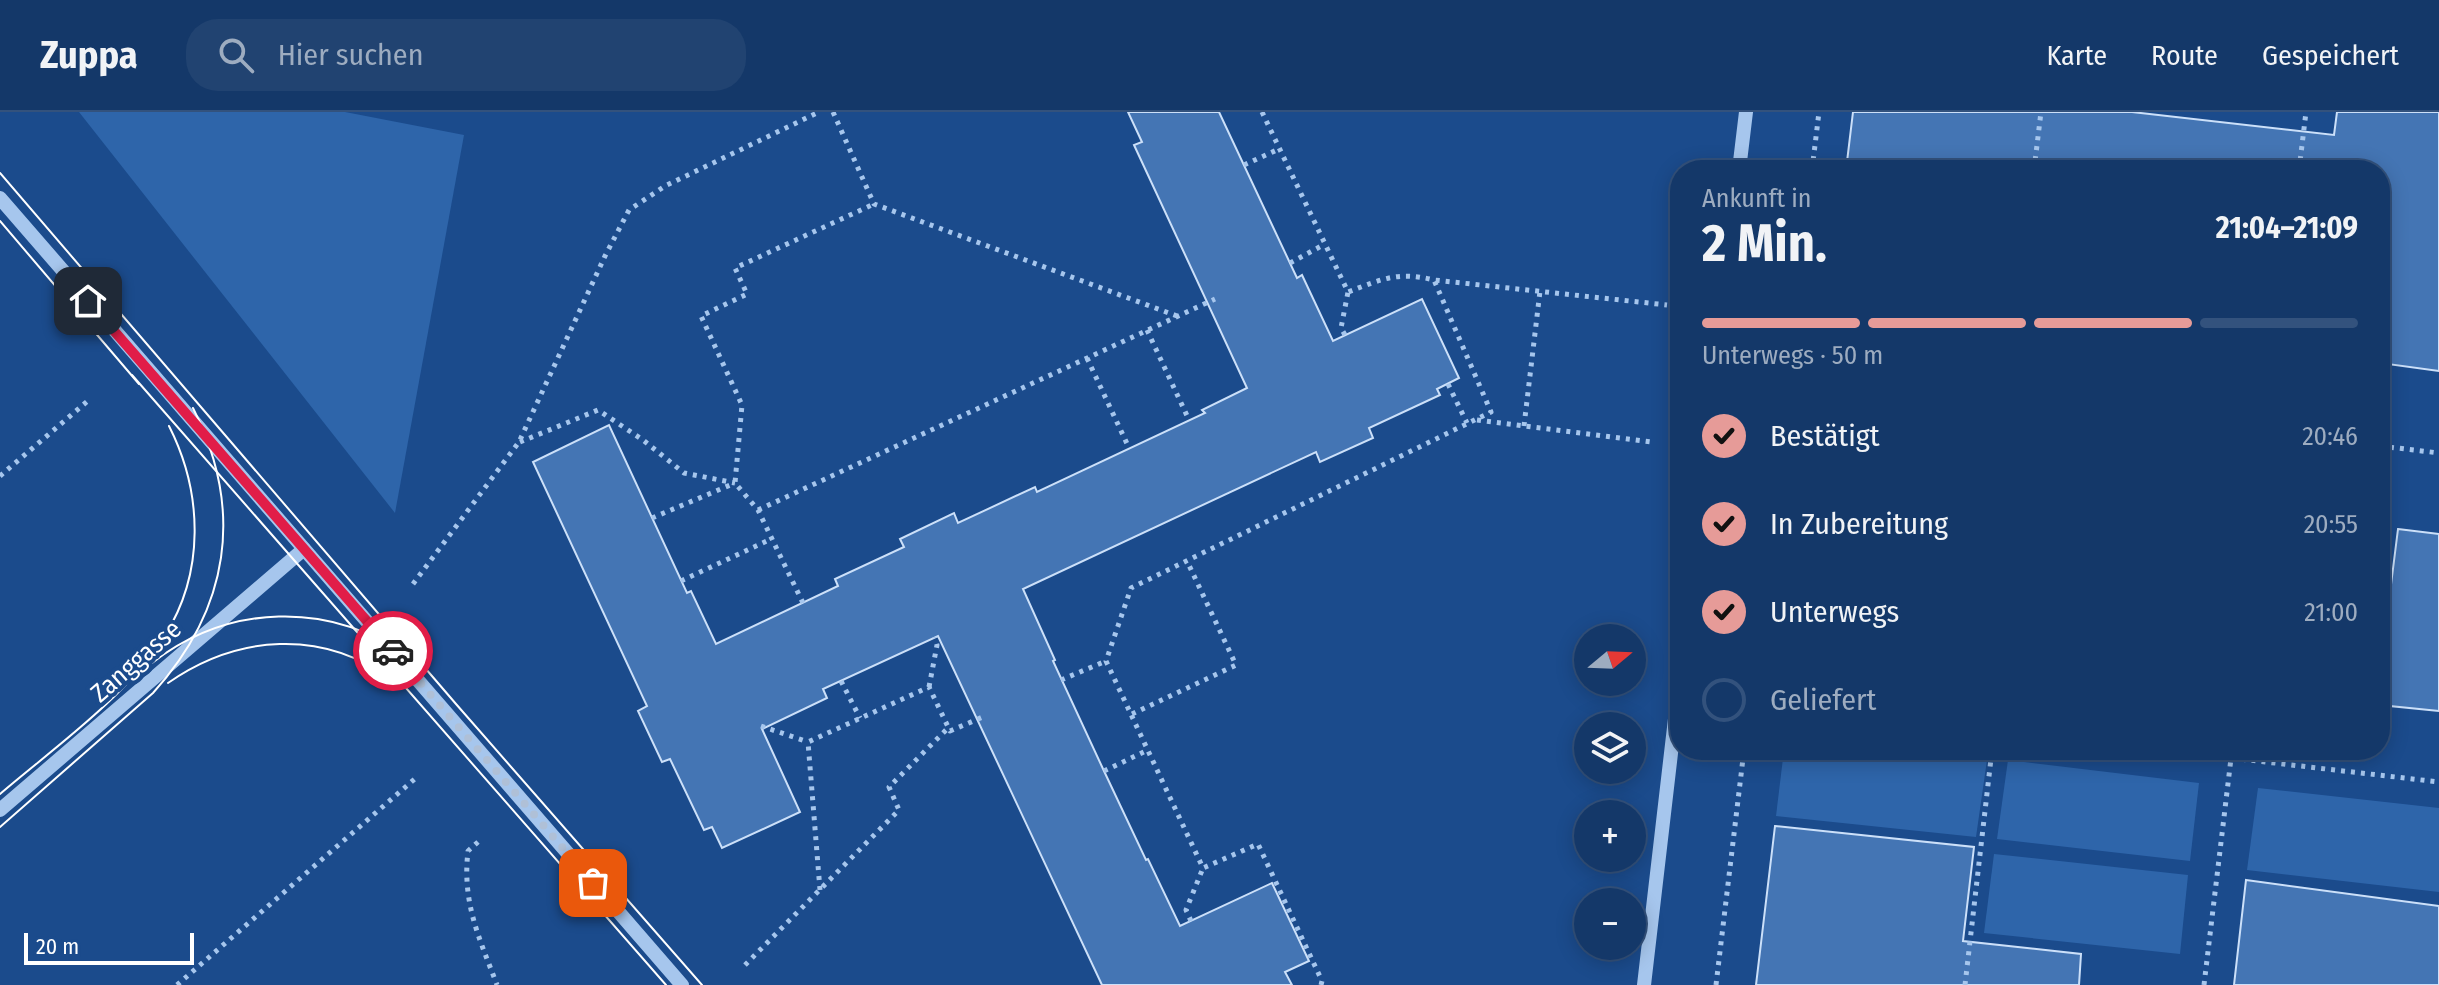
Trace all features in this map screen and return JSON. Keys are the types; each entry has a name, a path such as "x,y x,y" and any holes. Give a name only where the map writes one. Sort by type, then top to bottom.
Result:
{"street":[{"path":"1740,160 1746,112"},
{"path":"0,198 682,985"},
{"name":"Zanggasse","path":"0,810 304,549"},
{"path":"1644,985 1670,760"}],"path":[{"path":"413,584 519,442 629,210 665,186 819,112"},
{"path":"833,112 874,204"},
{"path":"1262,112 1348,292 1341,328 1345,335"},
{"path":"1813,160 1819,112"},
{"path":"2035,160 2041,112"},
{"path":"2300,160 2306,112"},
{"path":"1244,165 1280,149"},
{"path":"735,483 742,405 701,316 747,294 735,268 874,204 1177,316"},
{"path":"1290,263 1325,244"},
{"path":"1348,292 1378,280 1410,274 1434,280 1667,305"},
{"path":"1203,868 1106,661 1131,588 1491,412 1434,280"},
{"path":"1524,426 1540,291"},
{"path":"758,510 1215,299"},
{"path":"1147,330 1189,420"},
{"path":"1087,358 1129,448"},
{"path":"1448,384 1467,423"},
{"path":"0,476 90,399"},
{"path":"519,442 598,410 684,473 735,483 758,510 803,603"},
{"path":"1474,420 1651,442"},
{"path":"2390,447 2439,453"},
{"path":"652,518 735,483"},
{"path":"681,581 771,539"},
{"path":"1131,714 1236,665 1187,561"},
{"path":"935,637 937,645 929,687 948,728 950,731 985,716"},
{"path":"1061,680 1106,661"},
{"path":"841,681 860,718"},
{"path":"761,726 808,742 929,687"},
{"path":"745,965 899,810 889,787 948,728"},
{"path":"808,742 820,890"},
{"path":"1104,771 1148,750"},
{"path":"1716,985 1743,760"},
{"path":"1965,985 1991,760"},
{"path":"2204,985 2231,760"},
{"path":"2248,760 2439,782"},
{"path":"177,985 417,777"},
{"path":"478,842 468,851 465,876 469,907 497,985"},
{"path":"1191,921 1186,910 1203,868 1258,844 1322,981 1321,985"}],"shaded area":[{"path":"79,112 345,112 464,135 395,513"},
{"path":"1783,760 1987,760 1976,837 1776,816"},
{"path":"2008,760 2199,783 2190,861 1997,839"},
{"path":"2258,788 2439,808 2439,892 2247,870"},
{"path":"1994,854 2188,875 2180,954 1984,933"}],"building":[{"path":"1128,112 1219,112 1297,278 1302,275 1333,341 1422,299 1459,378 1437,389 1440,395 1369,428 1373,438 1320,462 1316,452 1023,589 1104,771 1180,926 1272,883 1309,961 1285,972 1292,985 1102,985 938,636 823,689 827,698 762,729 800,812 722,848 712,827 704,830 670,759 662,762 638,711 647,706 533,462 609,425 687,593 691,591 716,644 838,586 835,579 904,547 900,539 954,513 958,523 1035,487 1037,492 1205,413 1202,410 1247,388 1134,145 1142,142"},
{"path":"1853,112 2132,112 2334,135 2337,112 2439,112 2439,371 2390,364 2390,160 1847,160"},
{"path":"2398,529 2439,534 2439,711 2390,706 2390,593"},
{"path":"1775,826 1974,847 1963,941 2081,954 2079,985 1756,985"},
{"path":"2246,880 2439,906 2439,985 2234,985"}],"tram line":[{"path":"0,173 702,985"},
{"path":"0,221 139,384"},
{"path":"132,375 666,985"},
{"path":"0,827 153,693 179,661 199,628 213,593 221,558 223,521 219,484 209,446 193,408"},
{"path":"0,794 109,702 147,660 177,612 193,560 195,533 188,478 169,426"},
{"path":"152,663 182,643 213,629 246,620 279,616 312,618 345,626 377,638 408,657"},
{"path":"168,683 222,655 251,647 280,644 309,645 337,652 365,663 392,680"}],"way so far":[{"path":"393,651 593,883"}],"route":[{"path":"88,301 393,651"}]}
